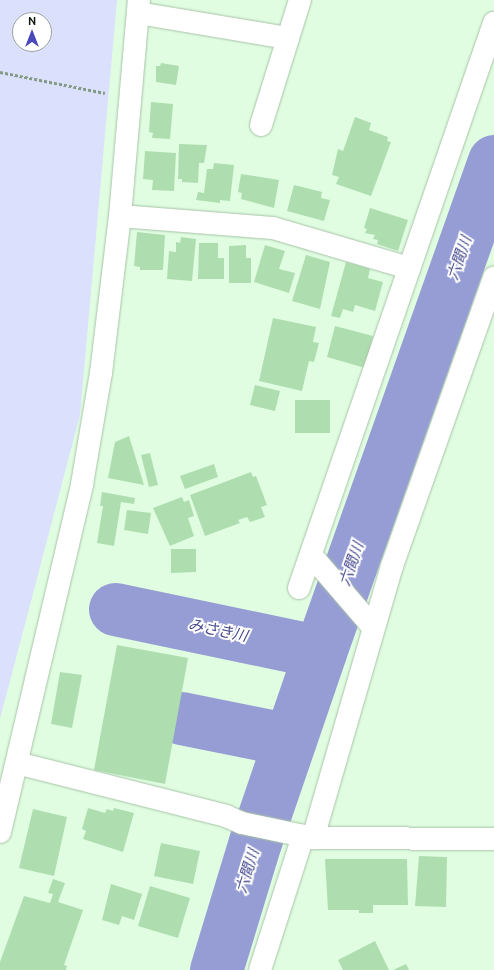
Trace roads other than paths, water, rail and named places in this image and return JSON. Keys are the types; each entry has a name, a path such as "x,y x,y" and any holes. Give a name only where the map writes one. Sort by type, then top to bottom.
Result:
{"street":[{"path":"261,125 300,0"},
{"path":"0,832 82,484 101,373 120,216 139,7 288,38"},
{"path":"299,588 494,23"},
{"path":"120,216 273,228 409,268"},
{"path":"260,970 308,837 373,626 494,278"},
{"path":"311,555 373,626"},
{"path":"17,763 226,816 242,823 308,837 494,840"}],"waterway":[{"name":"六間川","path":"216,970 255,842 320,652 494,161"},
{"name":"みさき川","path":"115,609 320,652"},
{"path":"181,718 290,740"}]}
